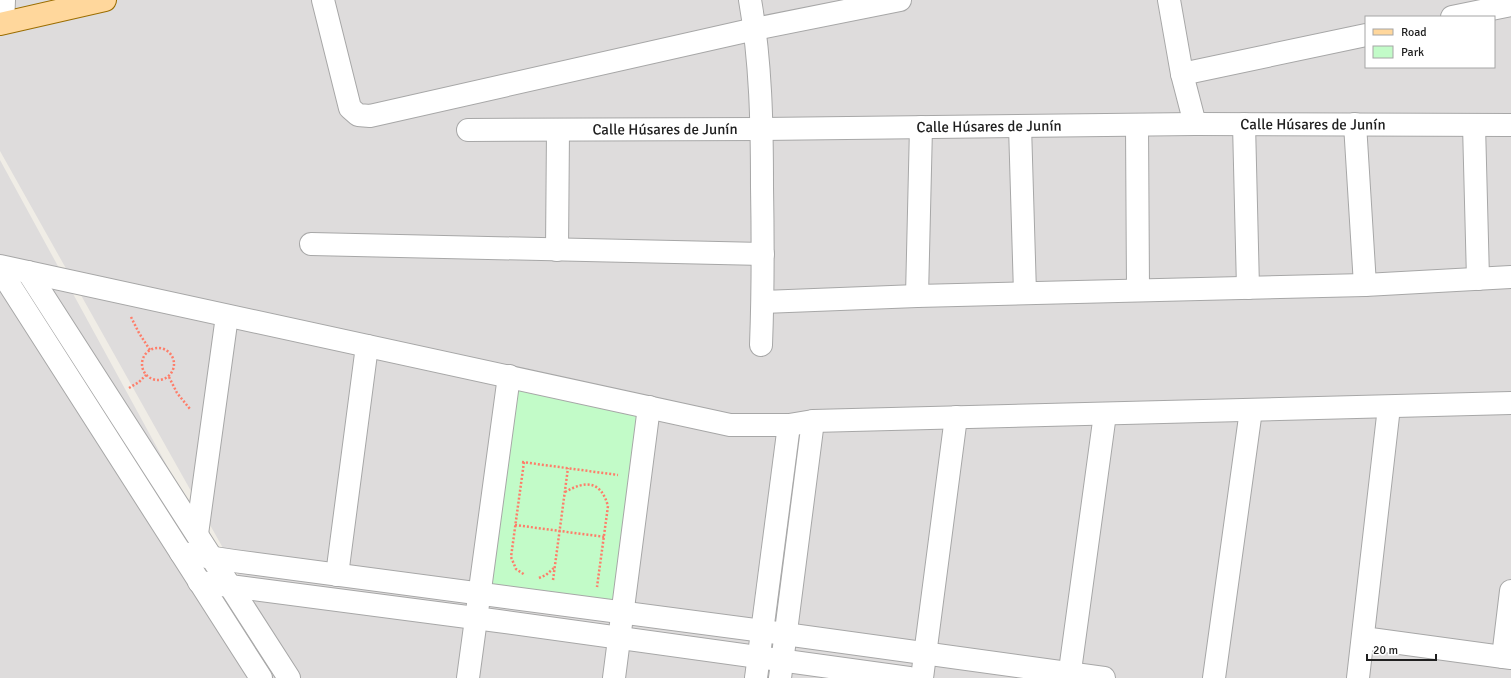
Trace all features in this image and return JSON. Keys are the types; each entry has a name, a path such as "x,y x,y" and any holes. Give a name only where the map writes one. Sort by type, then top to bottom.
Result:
{"main road":[{"path":"1,23 105,0"}],"street":[{"path":"1,23 4,0"},
{"path":"323,0 350,108 358,115 364,116 386,113 755,29 900,0"},
{"path":"750,0 755,29 762,129 763,302 761,345"},
{"path":"1169,0 1182,74 1195,124"},
{"path":"1457,16 1511,4"},
{"path":"1182,74 1365,35"},
{"name":"Calle Húsares de Junín","path":"468,130 762,129 1195,124 1511,125"},
{"path":"1244,124 1248,288"},
{"path":"1355,124 1365,284"},
{"path":"1137,125 1138,290"},
{"path":"1474,125 1478,279"},
{"path":"1020,126 1025,293"},
{"path":"917,296 921,127"},
{"path":"557,250 558,130"},
{"path":"311,244 763,254"},
{"path":"0,266 730,425 789,425 813,421 1511,403"},
{"path":"0,270 261,678"},
{"path":"28,272 289,678"},
{"path":"763,302 917,296 1248,288 1511,277"},
{"path":"197,534 227,316"},
{"path":"337,575 367,346"},
{"path":"468,678 509,376"},
{"path":"614,678 649,407"},
{"path":"1358,678 1389,407"},
{"path":"1214,678 1251,410"},
{"path":"1069,676 1105,414"},
{"path":"922,678 956,417"},
{"path":"781,669 813,421"},
{"path":"758,668 789,425"},
{"path":"181,553 925,653 1069,676 1104,678"},
{"path":"199,582 619,638 758,668 909,678"},
{"path":"1363,638 1507,658 1511,591"}],"path":[{"path":"130,312 131,319 150,350"},
{"path":"158,347 166,349 172,354 175,362 174,370 169,377 157,381 146,375 142,369 142,361 144,355 150,350 158,347"},
{"path":"122,390 138,382 146,375"},
{"path":"169,377 181,399 193,412"},
{"path":"518,461 621,476"},
{"path":"524,462 511,558 516,569 525,576 531,577"},
{"path":"552,586 568,468"},
{"path":"565,492 581,484 589,484 598,488 605,495 608,506 597,590"},
{"path":"508,524 612,538"},
{"path":"537,579 546,575 555,567"}],"shaded area":[{"path":"0,0 1511,0 1511,678 296,678 0,151"},
{"path":"0,160 261,638 283,678 0,678"}],"green space":[{"path":"515,386 640,413 615,603 489,588"}]}
